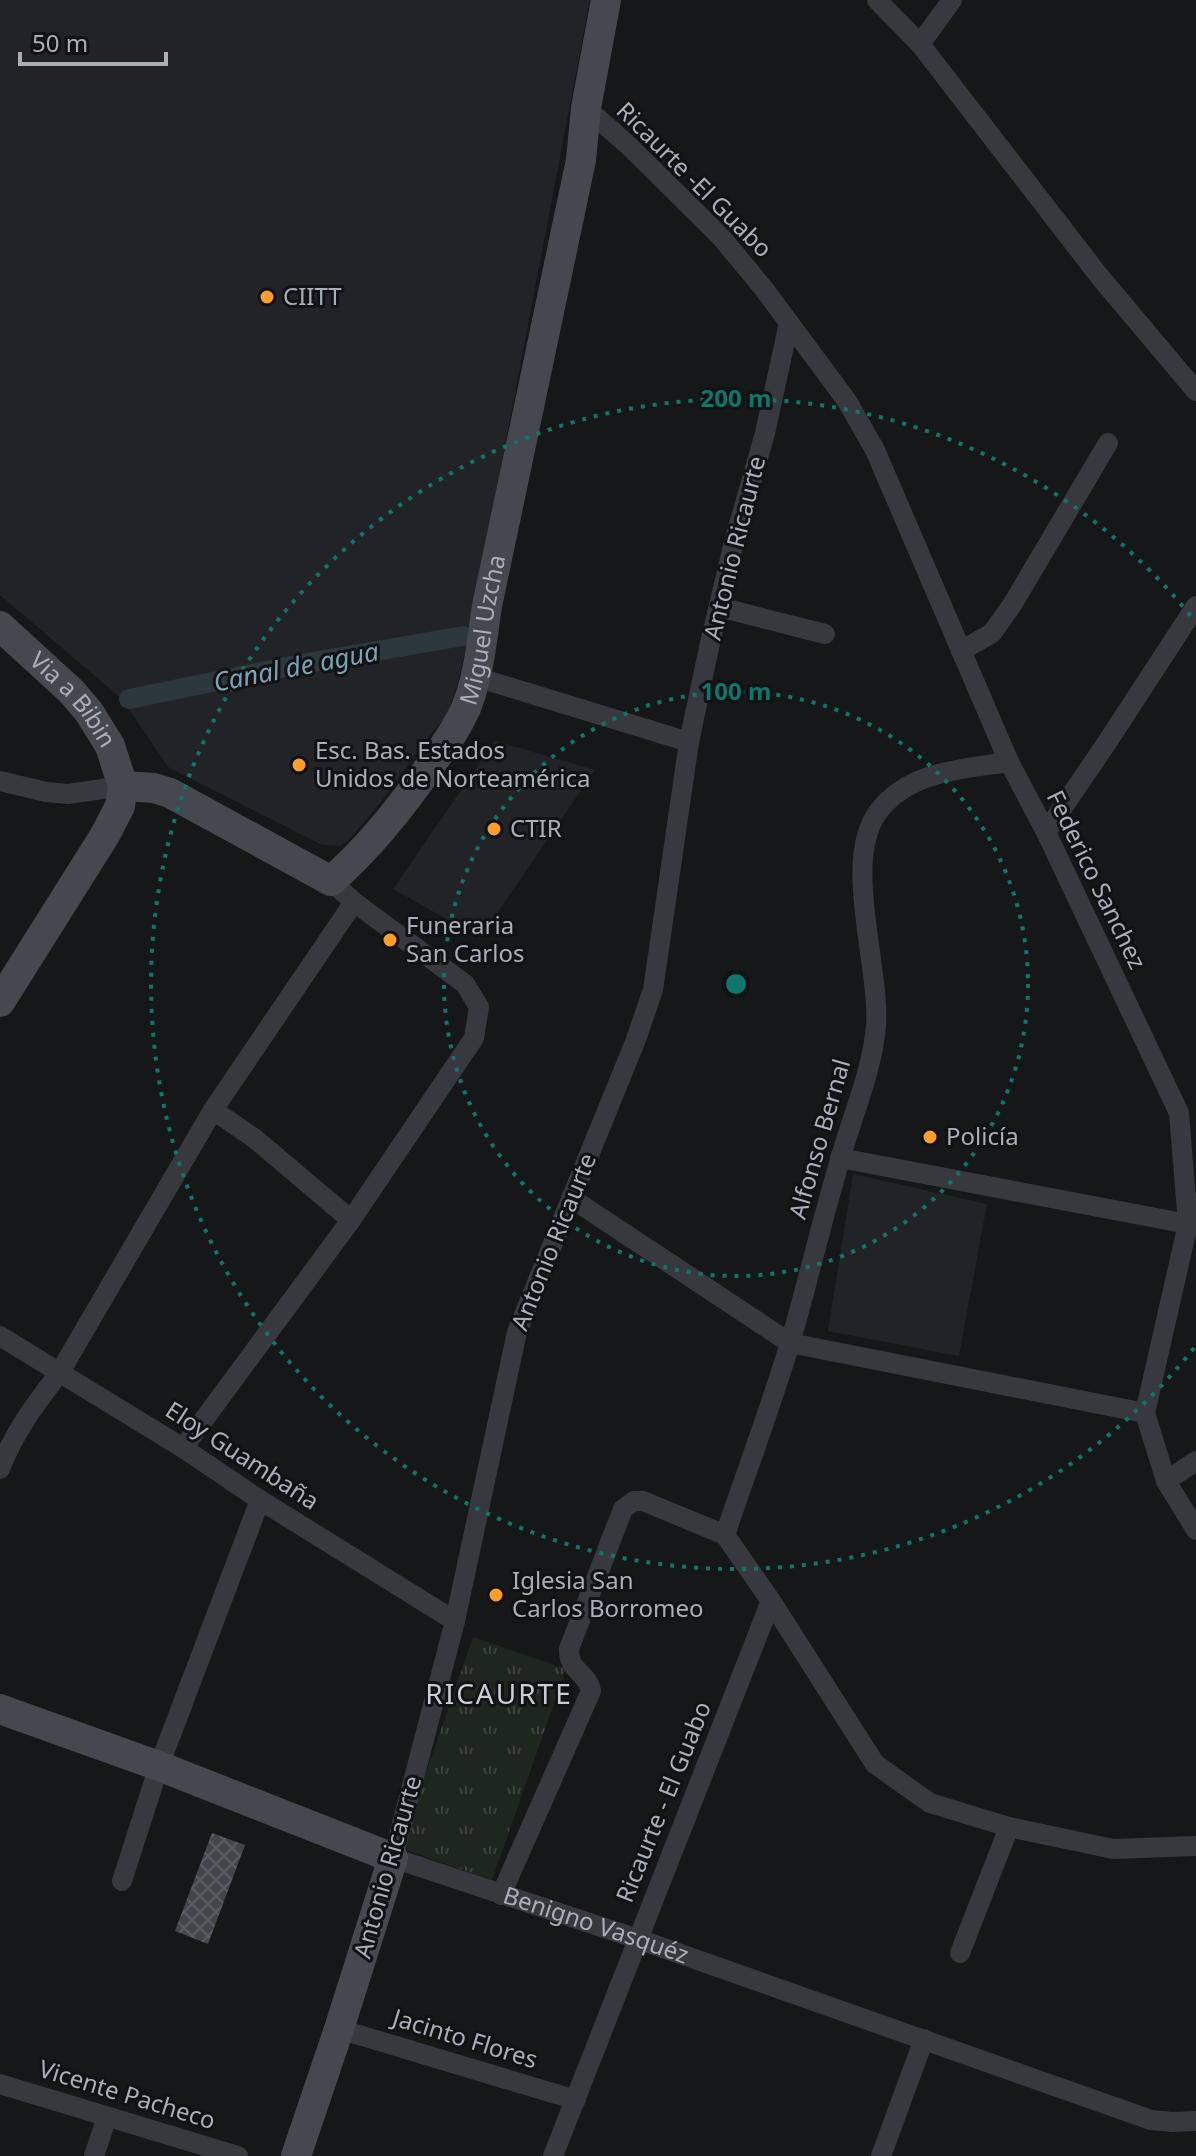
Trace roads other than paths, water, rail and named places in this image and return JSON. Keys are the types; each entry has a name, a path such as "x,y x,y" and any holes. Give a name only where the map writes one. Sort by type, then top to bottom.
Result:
{"main road":[{"name":"Miguel Uzcha","path":"331,881 375,839 413,790 466,709 476,677 487,606 581,160 586,108 606,0"},
{"name":"Via a Bibin","path":"0,626 71,691 89,712 110,746 123,786"},
{"path":"0,1001 105,835 120,806 123,786 154,788 170,793 331,881"},
{"name":"Benigno Vasquéz","path":"0,1709 159,1766 393,1858"},
{"name":"Antonio Ricaurte","path":"296,2156 393,1858"}],"street":[{"path":"877,0 920,44 1100,277 1196,391"},
{"path":"920,44 952,0"},
{"name":"Ricaurte -El Guabo","path":"586,108 721,237 764,289"},
{"name":"Federico Sanchez","path":"764,289 847,401 875,450 1009,762 1046,832 1179,1113 1190,1231 1145,1413"},
{"name":"Antonio Ricaurte","path":"393,1858 455,1621 517,1332 635,1042 653,990 689,742 789,323"},
{"path":"961,651 992,633 1012,605 1108,443"},
{"path":"1046,832 1196,606"},
{"path":"719,607 825,634"},
{"path":"476,677 689,742"},
{"name":"Alfonso Bernal","path":"725,1535 790,1343 840,1158 871,1059 876,1024 875,988 861,868 865,837 877,813 898,791 926,777 958,768 1009,762"},
{"path":"0,781 68,794 123,786"},
{"path":"183,1448 351,1220 474,1038 479,1007 465,984 354,902 331,881"},
{"path":"0,1469 10,1444 60,1372 213,1110 354,902"},
{"path":"213,1110 254,1138 351,1220"},
{"path":"840,1158 1190,1231"},
{"path":"571,1198 790,1343 1145,1413 1166,1481 1196,1530"},
{"name":"Eloy Guambaña","path":"0,1336 455,1621"},
{"path":"1166,1481 1196,1461"},
{"path":"122,1881 159,1766 260,1500"},
{"path":"501,1895 591,1691 588,1680 568,1658 569,1649 623,1509 634,1501 643,1501 725,1535 875,1764 930,1803 1009,1827 1113,1849 1196,1846"},
{"name":"Ricaurte - El Guabo","path":"553,2156 771,1601"},
{"path":"960,1953 1009,1827"},
{"name":"Benigno Vasquéz","path":"393,1858 638,1939 1151,2120 1196,2121"},
{"name":"Jacinto Flores","path":"339,2029 576,2100"},
{"path":"881,2156 924,2039"},
{"name":"Vicente Pacheco","path":"0,2084 238,2156"},
{"path":"94,2156 107,2117"}],"waterway":[{"name":"Canal de agua","path":"129,699 296,665 463,636"}],"place":[{"name":"CIITT","path":"267,297"},
{"name":"Esc. Bas. Estados Unidos de Norteamérica","path":"299,765"},
{"name":"CTIR","path":"494,829"},
{"name":"Funeraria San Carlos","path":"390,940"},
{"name":"Policía","path":"930,1137"},
{"name":"Iglesia San Carlos Borromeo","path":"496,1595"}],"district":[{"name":"RICAURTE","path":"499,1694"}]}
